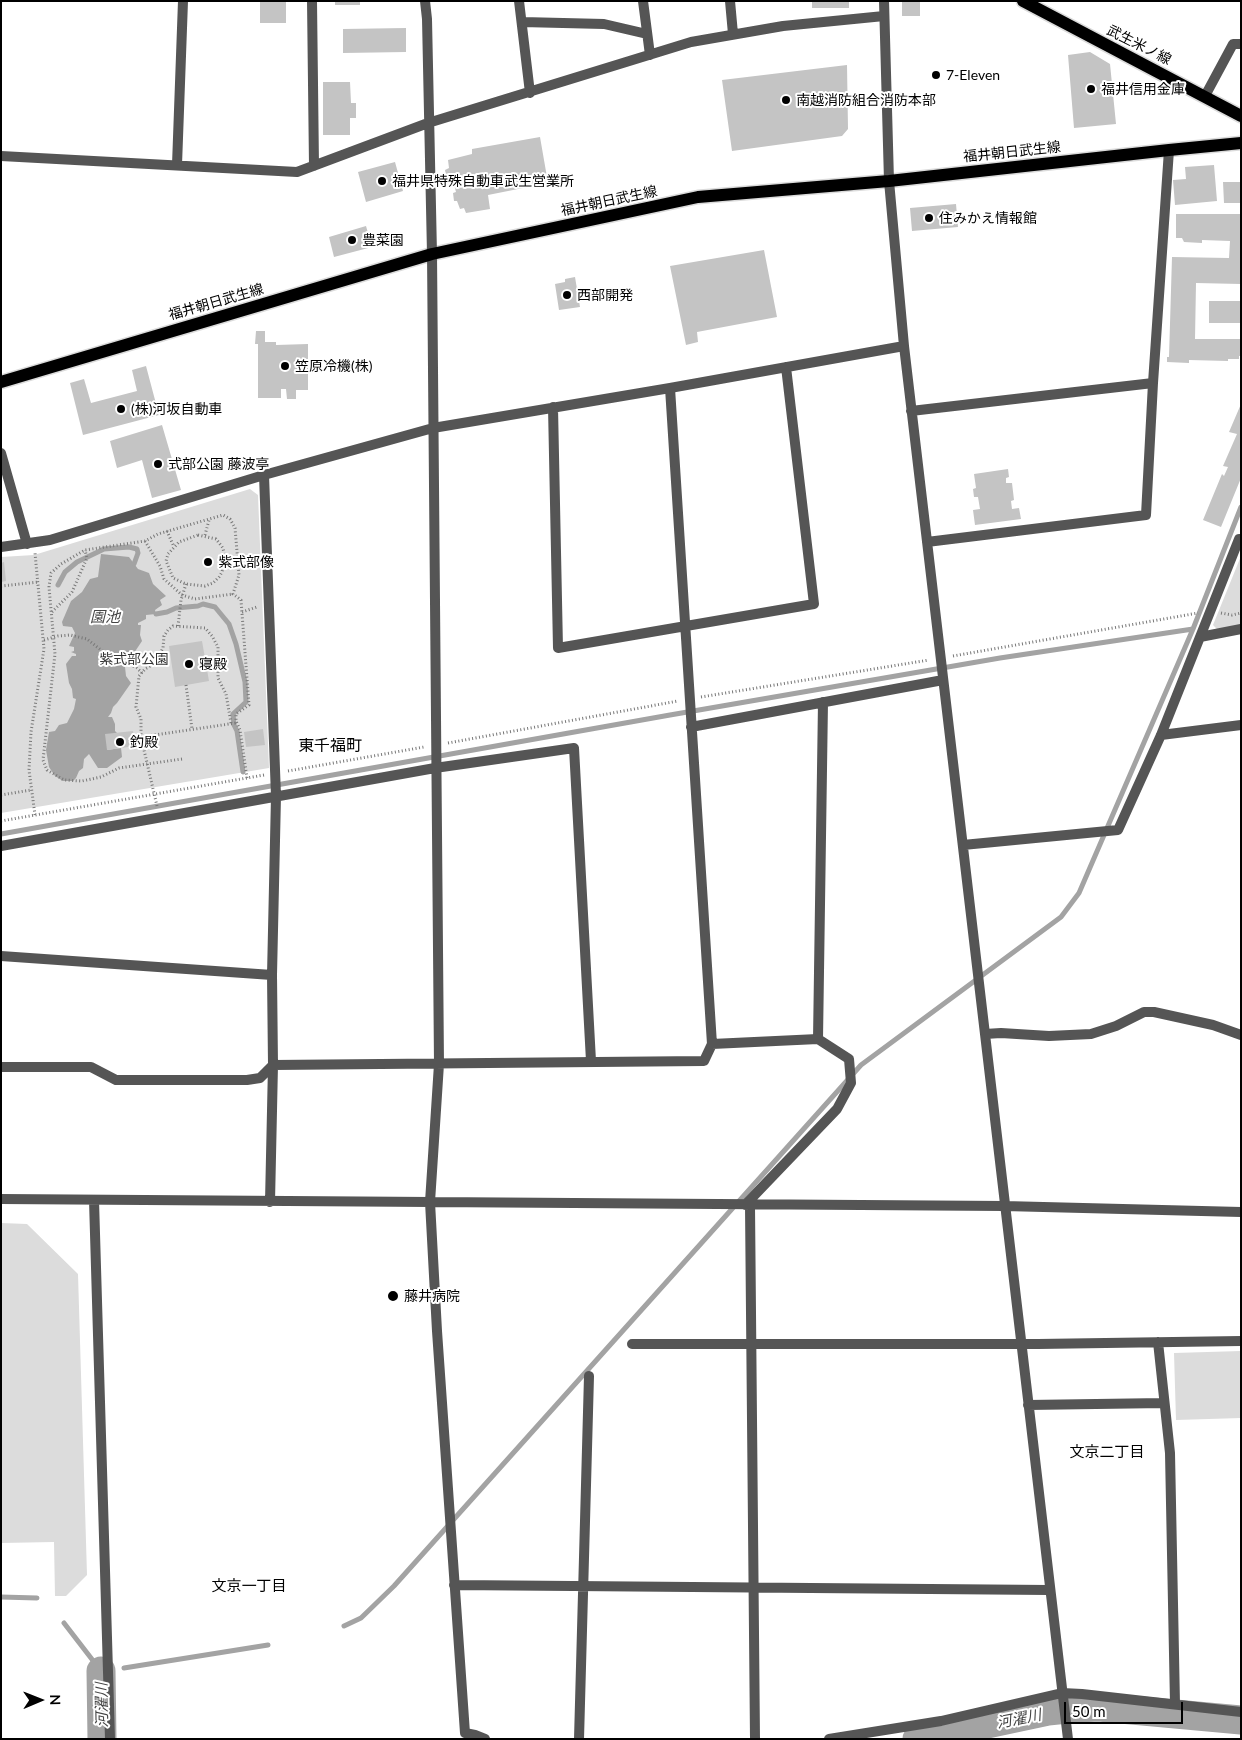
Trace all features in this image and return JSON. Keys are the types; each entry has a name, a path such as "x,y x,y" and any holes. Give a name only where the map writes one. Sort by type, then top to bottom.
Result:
{"main road":[{"name":"武生米ノ線","path":"1023,1 1241,116"},
{"name":"福井朝日武生線","path":"1,382 432,254 698,197 889,181 1241,143"}],"street":[{"path":"177,165 182,1"},
{"path":"312,1 314,166"},
{"path":"425,1 427,19 432,254 438,1064 430,1202 437,1341 464,1733 485,1739"},
{"path":"519,1 530,93"},
{"path":"643,1 650,55"},
{"path":"730,1 733,34"},
{"path":"884,1 889,181 904,346 1068,1739"},
{"path":"1,156 297,172 428,123 691,42 783,26 884,16"},
{"path":"522,22 604,24 648,34"},
{"path":"1205,96 1233,44 1241,44"},
{"path":"927,542 1146,515 1153,383 1170,150"},
{"path":"1,547 50,540 264,475 433,428 904,346"},
{"path":"553,407 558,648 814,604 786,366"},
{"path":"911,411 1153,383"},
{"path":"1,1067 91,1067 116,1080 247,1080 260,1078 273,1065 704,1060 712,1044 690,727 670,388"},
{"path":"1,453 30,544"},
{"path":"264,475 276,796 270,1202"},
{"path":"963,845 1118,830 1161,736 1239,539 1241,539"},
{"path":"1200,637 1241,629"},
{"path":"690,727 943,680"},
{"path":"818,1039 823,702"},
{"path":"1161,736 1241,725"},
{"path":"1,846 435,768 574,748 591,1061"},
{"path":"1,956 272,975"},
{"path":"985,1034 1049,1036 1091,1034 1116,1026 1144,1012 1154,1012 1213,1025 1241,1035"},
{"path":"712,1044 818,1039 848,1059 851,1083 837,1109 748,1206 752,1343 755,1739"},
{"path":"1,1199 748,1206 1004,1206 1241,1212"},
{"path":"94,1200 110,1739"},
{"path":"632,1344 1021,1344 1241,1341"},
{"path":"1158,1342 1170,1453 1175,1704"},
{"path":"579,1739 588,1376"},
{"path":"1028,1405 1164,1403"},
{"path":"454,1585 1049,1590"},
{"path":"829,1739 941,1721 1062,1693 1241,1712"}],"path":[{"path":"182,759 119,768 101,777 82,781 64,780 47,770 43,760 56,654 49,587 51,574 61,564 85,550 145,541 167,531 223,515 230,519 235,528 239,575 233,594"},
{"path":"205,535 209,519"},
{"path":"167,531 174,547"},
{"path":"198,535 205,535 216,539 222,548 225,559 222,572 213,583 205,586 186,584 173,578 166,562 168,554 179,542 198,535"},
{"path":"145,541 160,566 164,579 182,595 195,599 233,594 241,600 249,705 236,714 236,723 240,730 247,778"},
{"path":"30,544 39,582 44,640 31,732 29,770 35,815"},
{"path":"52,612 72,592 87,558 85,550"},
{"path":"160,566 166,562"},
{"path":"1,586 39,582"},
{"path":"178,626 182,595 186,584"},
{"path":"1211,611 1232,615 1241,613"},
{"path":"1,821 689,699 941,658 1192,614"},
{"path":"159,818 141,737 141,720 136,708 139,676 154,664 163,648 164,636 173,626 205,628 212,636 218,647 218,678 226,694 231,724"},
{"path":"44,640 70,635 87,639 106,654 137,668 142,673"},
{"path":"186,685 192,729"},
{"path":"134,738 236,723"},
{"path":"1,795 31,790"}],"green space":[{"name":"紫式部公園","path":"250,489 258,495 269,768 1,813 1,557 34,555"},
{"path":"1241,556 1241,625 1218,630 1213,625"},
{"path":"1,1223 27,1224 78,1274 87,1575 66,1596 55,1596 54,1542 1,1543"},
{"path":"1241,1351 1241,1418 1176,1420 1174,1353"}],"water":[{"name":"園池","path":"101,554 129,557 138,569 149,573 153,584 166,596 160,600 162,605 155,610 156,614 146,615 146,619 138,623 138,625 141,625 140,635 142,641 134,653 126,658 126,676 131,683 108,717 112,717 117,733 107,750 121,748 122,757 107,768 98,768 89,754 84,759 83,768 79,771 76,778 73,781 63,781 55,776 49,767 46,750 49,732 55,731 59,725 67,723 74,709 76,699 73,698 66,664 72,656 76,656 76,654 71,652 74,651 74,647 69,646 75,633 72,627 63,626 62,622 71,601 82,592 90,579 98,577"}],"building":[{"path":"260,1 286,1 286,23 260,23"},
{"path":"335,1 360,1 360,5 335,5"},
{"path":"812,1 849,1 849,8 812,8"},
{"path":"902,1 920,1 920,16 902,16"},
{"path":"406,28 406,52 343,53 343,29"},
{"path":"1090,52 1110,64 1116,124 1074,128 1068,55"},
{"path":"847,65 848,129 842,136 732,151 722,80"},
{"path":"323,82 350,82 351,103 356,103 356,118 350,118 350,135 323,135"},
{"path":"540,137 548,183 488,195 490,209 466,213 464,208 460,209 457,201 454,201 453,193 456,192 454,185 448,186 445,170 449,168 448,160 472,154 472,149"},
{"path":"395,162 403,191 366,202 358,172"},
{"path":"1214,165 1217,201 1175,205 1173,180 1186,179 1185,167"},
{"path":"1223,182 1241,182 1241,203 1224,203"},
{"path":"956,204 958,227 912,231 910,208"},
{"path":"1176,214 1241,214 1241,284 1196,283 1195,339 1240,339 1241,356 1239,356 1239,359 1228,359 1228,361 1189,360 1189,363 1167,362 1167,357 1169,357 1172,257 1229,258 1230,241 1202,240 1202,243 1184,242 1182,238 1176,238"},
{"path":"366,226 372,247 334,257 329,237"},
{"path":"764,250 777,317 697,332 698,342 686,345 670,266"},
{"path":"575,277 580,307 559,310 555,284"},
{"path":"1209,301 1241,301 1241,323 1209,323"},
{"path":"256,331 265,331 265,342 276,342 276,345 308,344 308,390 296,390 296,399 287,399 286,389 281,389 281,398 258,398 258,344 255,344"},
{"path":"146,366 159,415 83,435 70,383 84,379 91,403 137,391 132,370"},
{"path":"1241,404 1241,478 1221,527 1203,520 1222,474 1224,476 1228,467 1223,466 1237,434 1229,432"},
{"name":"式部公園 藤波亭","path":"162,425 181,490 152,498 142,460 117,468 110,441"},
{"path":"1008,469 1009,477 1006,478 1006,483 1012,483 1014,500 1011,501 1012,509 1019,508 1021,519 975,525 973,510 980,509 978,497 974,497 973,489 976,488 974,474"},
{"path":"4,562 6,581 1,582 1,563"},
{"name":"寝殿","path":"202,641 209,681 175,687 169,646"},
{"path":"263,729 265,745 246,747 244,732"},
{"name":"釣殿","path":"133,731 135,746 107,750 105,734"}],"waterway":[{"path":"344,1626 361,1618 394,1586 861,1065 1061,917 1079,893 1193,629 1241,507"},
{"path":"58,585 65,572 77,562 104,549 129,547 137,549 138,553 134,564"},
{"path":"156,614 176,608 203,604 215,607 229,624 245,682 246,702 233,714 243,772"},
{"path":"1,834 1000,658 1193,629"},
{"path":"1,1597 37,1598"},
{"path":"64,1623 101,1671"},
{"path":"124,1668 268,1645"},
{"name":"河濯川","path":"101,1671 102,1739"},
{"name":"河濯川","path":"917,1739 1048,1711 1077,1708 1099,1707 1241,1720"}],"place":[{"name":"7-Eleven","path":"936,75"},
{"name":"福井信用金庫","path":"1091,89"},
{"name":"南越消防組合消防本部","path":"786,100"},
{"name":"福井県特殊自動車武生営業所","path":"382,181"},
{"name":"住みかえ情報館","path":"929,218"},
{"name":"豊菜園","path":"352,240"},
{"name":"西部開発","path":"567,295"},
{"name":"笠原冷機(株)","path":"285,366"},
{"name":"(株)河坂自動車","path":"121,409"},
{"name":"式部公園 藤波亭","path":"158,464"},
{"name":"紫式部像","path":"208,562"},
{"name":"寝殿","path":"189,664"},
{"name":"釣殿","path":"120,742"},
{"name":"藤井病院","path":"393,1296"}],"district":[{"name":"東千福町","path":"330,746"},
{"name":"文京二丁目","path":"1107,1452"},
{"name":"文京一丁目","path":"249,1586"}]}
